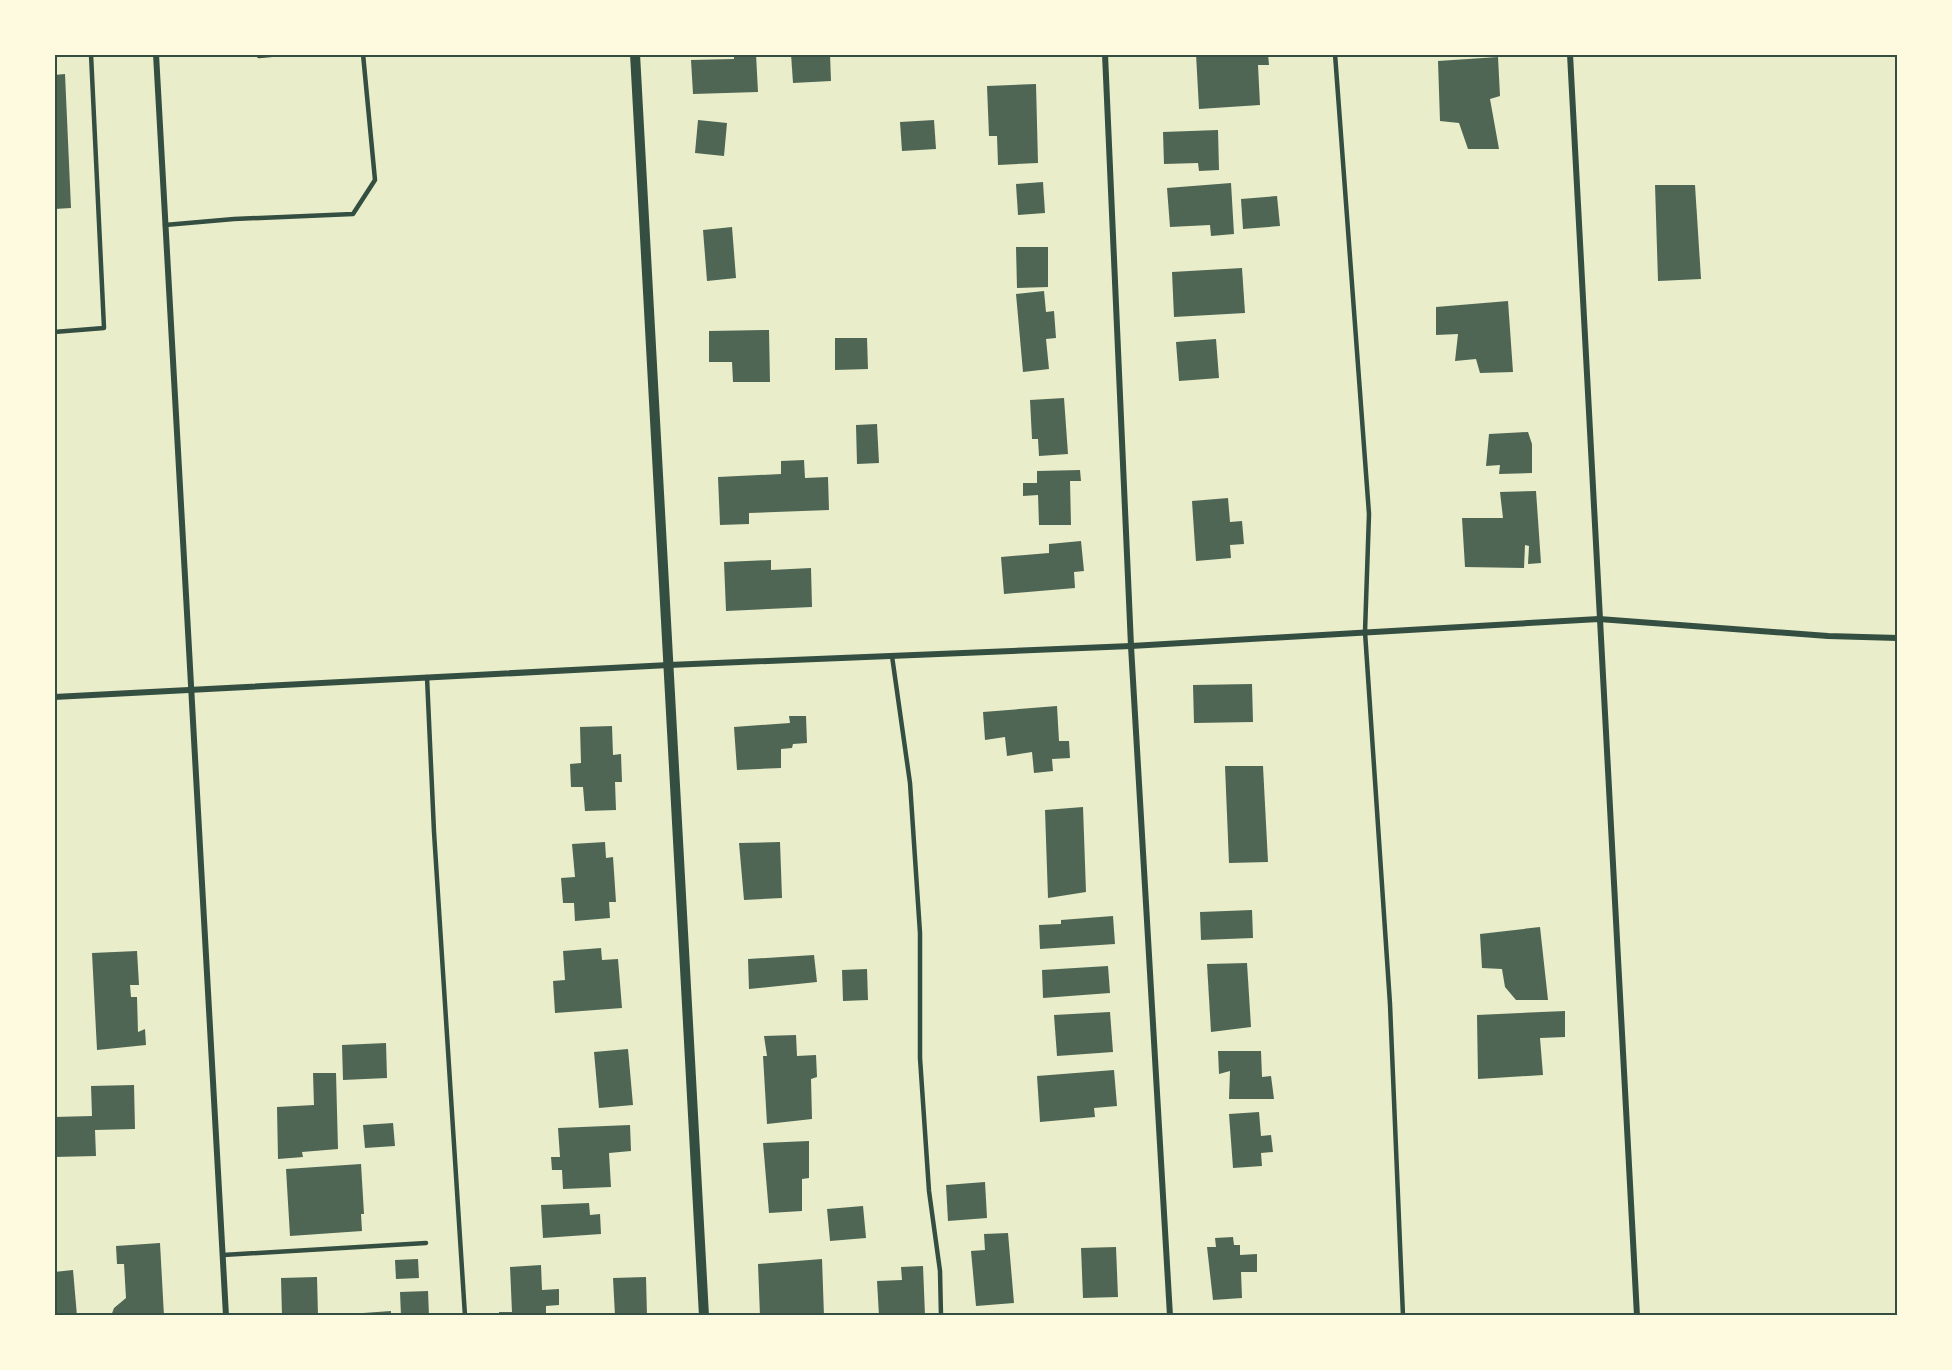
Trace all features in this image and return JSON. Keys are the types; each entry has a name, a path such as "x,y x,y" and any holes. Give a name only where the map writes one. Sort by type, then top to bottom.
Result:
{"street":[{"path":"156,54 226,1316"},
{"path":"635,54 704,1316"},
{"path":"1105,54 1131,646 1170,1316"},
{"path":"1570,54 1636,1316"},
{"path":"54,697 669,665 1131,646 1599,619 1828,636 1898,638"}],"lane":[{"path":"54,332 104,328 91,54"},
{"path":"259,56 281,54"},
{"path":"165,225 234,219 353,214 375,180 363,54"},
{"path":"1335,54 1369,514 1365,632 1389,1004 1403,1316"},
{"path":"892,656 910,783 920,933 920,1059 929,1191 940,1270 941,1316"},
{"path":"427,677 434,832 465,1316"},
{"path":"223,1256 426,1243"}],"building":[{"path":"734,54 756,54 758,92 693,94 691,60 734,59"},
{"path":"791,54 830,54 831,81 793,83"},
{"path":"1196,54 1268,54 1269,65 1258,65 1260,105 1199,109"},
{"path":"1498,57 1500,96 1490,99 1499,149 1468,149 1459,123 1440,121 1438,61"},
{"path":"65,74 71,208 54,209 54,75"},
{"path":"1036,84 1038,163 998,165 997,136 989,136 987,86"},
{"path":"698,120 727,123 724,156 695,153"},
{"path":"934,120 936,149 902,151 900,122"},
{"path":"1218,130 1219,170 1199,171 1198,163 1164,164 1163,132"},
{"path":"1043,182 1045,213 1018,215 1016,184"},
{"path":"1231,183 1234,234 1211,236 1210,225 1170,227 1167,188"},
{"path":"1655,185 1695,185 1701,279 1658,281"},
{"path":"1277,196 1280,226 1243,229 1241,199"},
{"path":"732,227 736,278 707,281 703,230"},
{"path":"1016,247 1048,247 1048,287 1017,288"},
{"path":"1242,268 1245,313 1174,317 1172,272"},
{"path":"1044,291 1046,312 1054,311 1056,338 1046,339 1049,369 1023,372 1016,294"},
{"path":"1508,301 1513,372 1480,373 1476,359 1455,361 1458,334 1436,335 1436,307"},
{"path":"769,330 770,382 733,382 732,362 709,362 709,331"},
{"path":"835,338 867,338 868,369 835,370"},
{"path":"1216,339 1219,378 1179,381 1176,342"},
{"path":"1064,398 1068,454 1039,456 1038,439 1032,439 1030,400"},
{"path":"877,424 879,463 857,464 856,425"},
{"path":"1528,432 1532,444 1532,473 1499,474 1500,465 1486,466 1489,434"},
{"path":"804,460 805,478 828,477 829,510 749,513 749,524 720,525 718,477 781,474 781,461"},
{"path":"1080,470 1081,481 1070,481 1071,525 1039,525 1038,495 1023,496 1023,483 1037,483 1037,471"},
{"path":"1536,491 1541,563 1528,564 1529,546 1525,545 1524,568 1465,567 1462,518 1503,518 1500,492"},
{"path":"1228,498 1230,522 1242,521 1244,544 1230,545 1231,558 1196,561 1192,501"},
{"path":"1081,541 1084,571 1074,572 1075,588 1004,594 1001,557 1049,553 1049,544"},
{"path":"771,560 771,570 811,568 812,607 726,611 724,562"},
{"path":"1252,684 1253,722 1194,723 1193,685"},
{"path":"1057,706 1059,741 1069,741 1070,758 1052,759 1053,771 1034,773 1032,752 1007,756 1005,737 985,740 983,712"},
{"path":"789,716 806,716 807,743 793,744 792,748 781,749 781,768 737,770 734,727 790,723"},
{"path":"612,726 613,755 621,754 622,782 615,782 616,810 585,811 583,787 571,787 570,764 581,763 580,727"},
{"path":"1225,766 1263,766 1268,862 1229,863"},
{"path":"1083,807 1086,892 1048,898 1045,810"},
{"path":"605,842 606,858 613,857 616,902 609,902 610,918 575,921 574,903 563,903 561,878 575,877 572,844"},
{"path":"780,842 782,898 744,900 739,843"},
{"path":"1252,910 1253,938 1201,940 1200,912"},
{"path":"1113,916 1115,944 1040,949 1039,925 1061,924 1061,920"},
{"path":"1540,927 1548,1000 1516,1000 1505,987 1502,969 1482,968 1480,934"},
{"path":"601,948 602,960 618,959 622,1008 555,1013 553,981 565,980 563,951"},
{"path":"137,951 139,985 130,985 131,997 137,997 138,1032 145,1029 146,1045 97,1050 92,953"},
{"path":"814,955 817,982 749,989 748,959"},
{"path":"1247,963 1251,1027 1211,1032 1207,964"},
{"path":"1108,966 1110,993 1043,998 1042,970"},
{"path":"867,969 868,1000 843,1001 842,970"},
{"path":"1565,1011 1565,1037 1540,1038 1543,1075 1478,1079 1477,1015"},
{"path":"1110,1012 1113,1052 1057,1056 1054,1015"},
{"path":"796,1035 797,1056 816,1055 817,1077 811,1079 812,1119 767,1124 763,1056 767,1056 764,1036"},
{"path":"386,1043 387,1078 343,1080 342,1045"},
{"path":"628,1049 633,1105 599,1108 594,1052"},
{"path":"1218,1051 1261,1051 1262,1077 1271,1076 1274,1099 1229,1099 1230,1071 1219,1074"},
{"path":"1114,1070 1117,1106 1094,1108 1095,1117 1040,1122 1037,1076"},
{"path":"313,1073 336,1073 338,1149 302,1152 303,1157 278,1159 277,1107 314,1105"},
{"path":"134,1085 135,1129 95,1130 96,1156 54,1157 54,1117 92,1116 91,1086"},
{"path":"1259,1112 1261,1136 1271,1135 1273,1152 1261,1153 1262,1166 1233,1168 1229,1114"},
{"path":"393,1123 395,1146 365,1148 363,1125"},
{"path":"630,1125 631,1151 609,1153 611,1187 563,1189 562,1170 552,1170 551,1157 560,1157 558,1128"},
{"path":"809,1141 809,1178 802,1179 802,1211 769,1213 763,1143"},
{"path":"361,1164 364,1214 361,1214 362,1231 290,1236 286,1169"},
{"path":"985,1182 987,1218 948,1221 946,1185"},
{"path":"589,1203 590,1215 600,1214 601,1234 543,1238 541,1205"},
{"path":"863,1206 866,1238 830,1241 827,1209"},
{"path":"1008,1233 1014,1303 976,1306 971,1251 985,1250 984,1234"},
{"path":"1233,1237 1234,1245 1240,1245 1240,1255 1257,1254 1257,1272 1241,1272 1242,1298 1213,1300 1207,1247 1216,1247 1215,1238"},
{"path":"160,1243 164,1316 111,1316 114,1308 126,1298 124,1264 117,1264 116,1246"},
{"path":"1116,1247 1118,1297 1083,1298 1081,1248"},
{"path":"418,1259 419,1278 396,1279 395,1260"},
{"path":"822,1259 824,1316 760,1316 758,1264"},
{"path":"541,1265 542,1290 559,1289 559,1305 546,1306 546,1316 499,1316 499,1312 512,1312 510,1267"},
{"path":"923,1266 925,1315 879,1316 877,1281 902,1280 901,1267"},
{"path":"73,1270 77,1316 54,1316 54,1272"},
{"path":"317,1277 318,1316 282,1316 281,1278"},
{"path":"646,1277 647,1316 615,1316 613,1278"},
{"path":"428,1291 429,1316 401,1316 400,1292"},
{"path":"391,1311 391,1316 349,1316 349,1314"}]}
